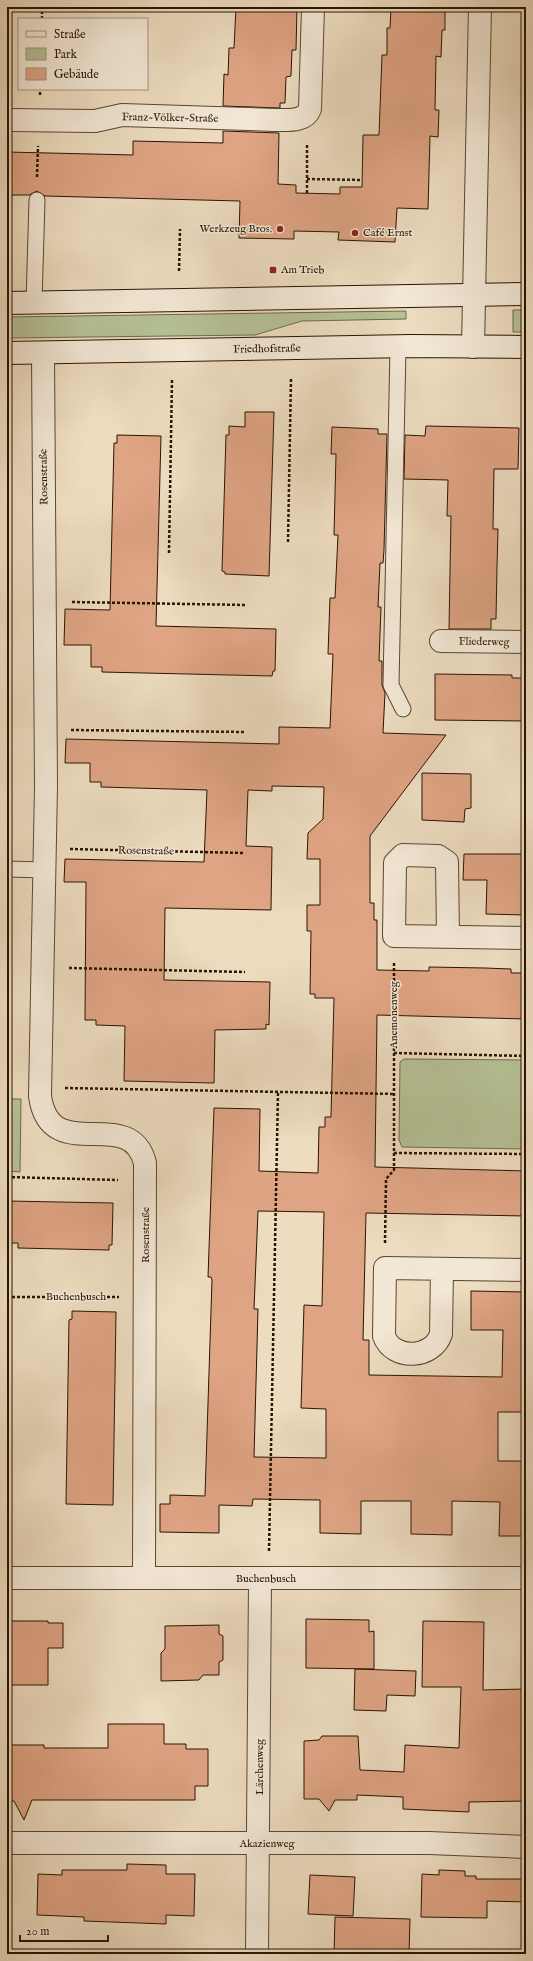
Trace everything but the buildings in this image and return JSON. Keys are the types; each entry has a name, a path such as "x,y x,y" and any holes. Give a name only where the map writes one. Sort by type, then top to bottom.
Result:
{"street":[{"path":"308,114 310,109 313,7"},
{"path":"472,347 480,7"},
{"name":"Franz-Völker-Straße","path":"7,120 95,121 122,116 296,120 308,114"},
{"path":"7,303 526,294"},
{"name":"Friedhofstraße","path":"7,353 398,347 526,347"},
{"name":"Rosenstraße","path":"44,353 46,729 40,1096 43,1113 52,1125 74,1133 110,1135 130,1139 136,1143 143,1152 146,1180 144,1578"},
{"name":"Fliederweg","path":"441,641 526,642"},
{"path":"448,937 447,862 438,856 403,855 395,863 394,936 448,937 526,938"},
{"path":"442,1269 441,1334 439,1340 434,1347 426,1351 410,1354 392,1347 386,1342 384,1336 385,1268 526,1270"},
{"name":"Buchenbusch","path":"7,1578 526,1578"},
{"name":"Lärchenweg","path":"257,1954 260,1579"},
{"name":"Akazienweg","path":"7,1843 429,1844 526,1847"}],"lane":[{"path":"34,302 37,200"},
{"path":"398,347 391,685 403,710"},
{"path":"7,869 45,860"}],"path":[{"path":"42,7 42,18"},
{"path":"307,193 308,114"},
{"path":"307,179 362,180"},
{"path":"179,271 180,229"},
{"path":"288,542 291,378"},
{"path":"169,553 172,379"},
{"path":"46,602 247,605"},
{"path":"46,729 246,732"},
{"name":"Rosenstraße","path":"45,860 246,853"},
{"name":"Anemonenweg","path":"385,1268 386,1179 394,1170 394,936"},
{"path":"42,967 245,972"},
{"path":"394,1053 526,1056"},
{"path":"63,1088 395,1094"},
{"path":"269,1554 278,1092"},
{"path":"394,1153 526,1154"},
{"path":"7,1177 124,1180"},
{"name":"Buchenbusch","path":"7,1297 146,1297"}],"green space":[{"path":"513,310 526,310 526,332 513,332"},
{"path":"406,311 406,319 302,321 255,335 7,338 7,317"},
{"path":"404,1059 526,1060 526,1149 402,1147 399,1140 400,1062"},
{"path":"7,1099 21,1099 20,1172 7,1171"}],"place":[{"name":"Werkzeug Bros.","path":"280,229"},
{"name":"Café Ernst","path":"355,233"},
{"name":"Am Trieb","path":"273,270"}]}
